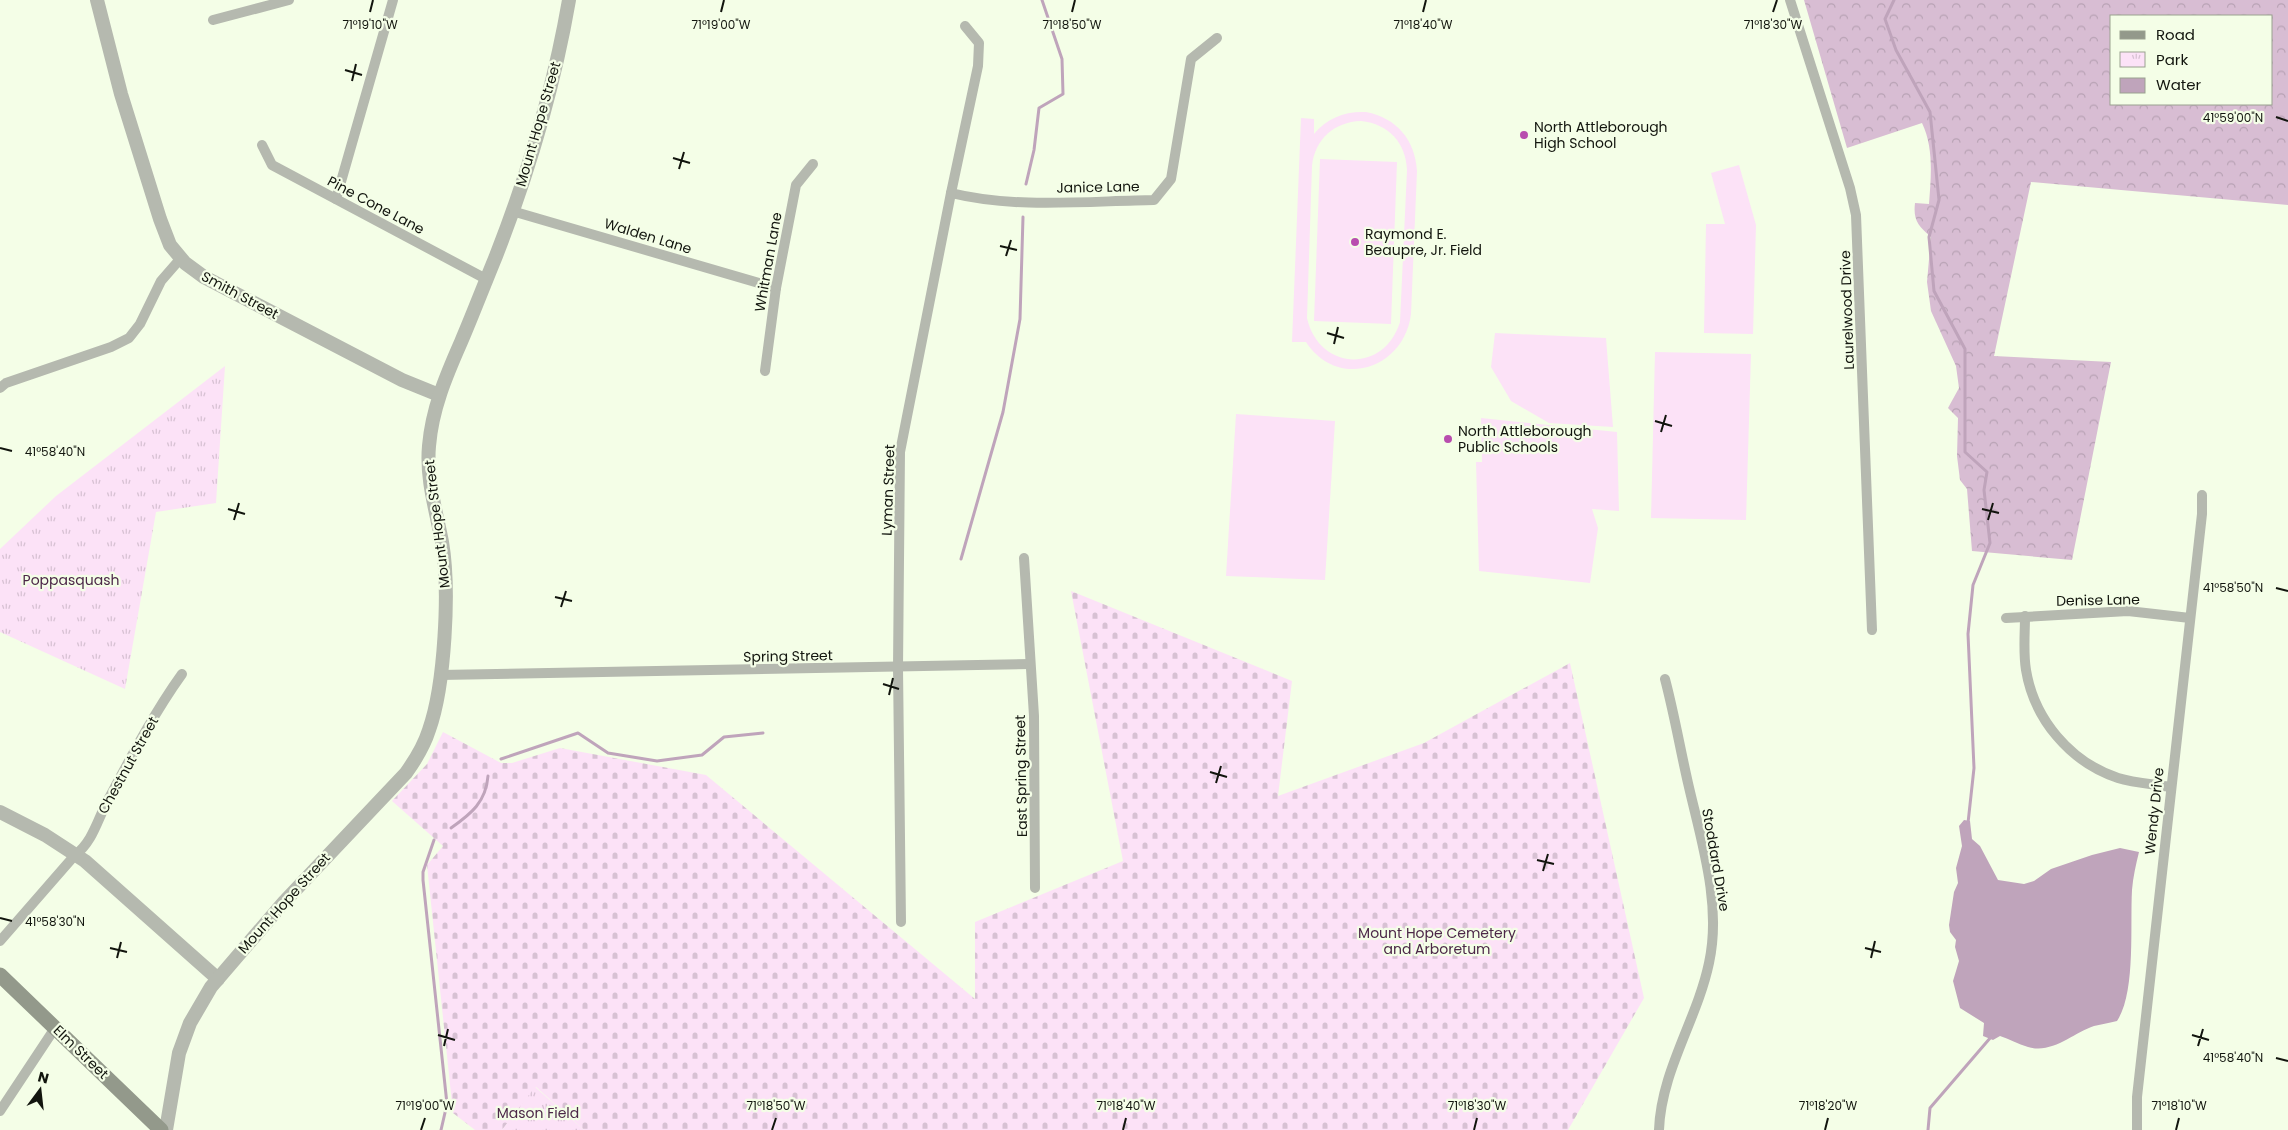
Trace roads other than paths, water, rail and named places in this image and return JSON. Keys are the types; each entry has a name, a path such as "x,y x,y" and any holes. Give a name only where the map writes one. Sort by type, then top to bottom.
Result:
{"main road":[{"name":"Elm Street","path":"0,975 161,1130"}],"street":[{"name":"Smith Street","path":"98,0 122,94 149,187 170,245 180,258 204,277 402,380 439,396"},
{"path":"214,20 289,0"},
{"path":"336,199 393,0"},
{"name":"Mount Hope Street","path":"166,1130 179,1053 190,1023 218,979 284,902 406,773 420,754 429,731 436,706 440,675 445,607 442,543 429,476 428,448 433,418 439,396 512,211 554,74 569,0"},
{"name":"Laurelwood Drive","path":"1790,0 1848,183 1856,215 1872,630"},
{"name":"Lyman Street","path":"901,922 898,668 900,452 978,66 980,43 965,26"},
{"name":"Janice Lane","path":"951,193 1014,202 1154,200 1171,179 1191,59 1217,38"},
{"name":"Pine Cone Lane","path":"262,145 272,165 486,279"},
{"name":"Whitman Lane","path":"765,371 776,288 796,185 813,164"},
{"name":"Walden Lane","path":"512,211 776,288"},
{"path":"0,388 6,383 111,347 130,338 140,324 161,281 180,258"},
{"name":"Wendy Drive","path":"2137,1130 2136,1097 2202,514 2202,495"},
{"path":"1024,558 1030,664"},
{"name":"Denise Lane","path":"2006,618 2128,611 2190,618"},
{"path":"2025,616 2026,670 2035,703 2056,737 2084,763 2118,778 2171,787"},
{"name":"Spring Street","path":"440,675 898,668 1030,664"},
{"name":"East Spring Street","path":"1030,664 1034,716 1035,888"},
{"name":"Chestnut Street","path":"0,941 75,855 83,849 107,801 164,700 182,674"},
{"name":"Stoddard Drive","path":"1658,1130 1663,1096 1710,962 1713,930 1712,907 1706,868 1665,679"},
{"path":"0,812 45,834 75,855 126,896 218,979"},
{"path":"0,1111 55,1028"}],"water":[{"path":"1964,820 1970,821 1972,839 1980,846 1998,880 2024,884 2034,881 2051,869 2092,855 2120,848 2139,852 2132,890 2130,976 2123,1009 2117,1021 2086,1029 2063,1042 2046,1048 2037,1048 2024,1046 2000,1036 1993,1040 1983,1036 1984,1023 1960,1008 1953,981 1959,961 1955,947 1956,940 1950,932 1949,925 1954,892 1958,883 1956,868 1962,846 1959,826"}],"waterway":[{"path":"1026,184 1034,150 1039,108 1063,94 1062,59 1042,0"},
{"path":"1894,0 1885,19 1896,50 1930,112 1939,200 1929,237 1934,291 1965,349 1965,452 1987,472 1984,490 1990,543 1973,585 1968,634 1974,768 1968,823"},
{"path":"961,559 1003,412 1020,319 1023,217"},
{"path":"501,759 578,733 608,753 657,761 702,755 724,737 763,733"},
{"path":"451,828 465,818 481,800 487,785 488,776"},
{"path":"434,840 423,872 423,880 447,1104 441,1130"},
{"path":"1928,1130 1930,1108 1991,1037"}],"place":[{"name":"North Attleborough High School","path":"1524,135"},
{"name":"Raymond E. Beaupre, Jr. Field","path":"1355,242"},
{"name":"North Attleborough Public Schools","path":"1448,439"}],"park label":[{"name":"Poppasquash","path":"71,580"},
{"name":"Mount Hope Cemetery and Arboretum","path":"1437,942"},
{"name":"Mason Field","path":"538,1113"}]}
